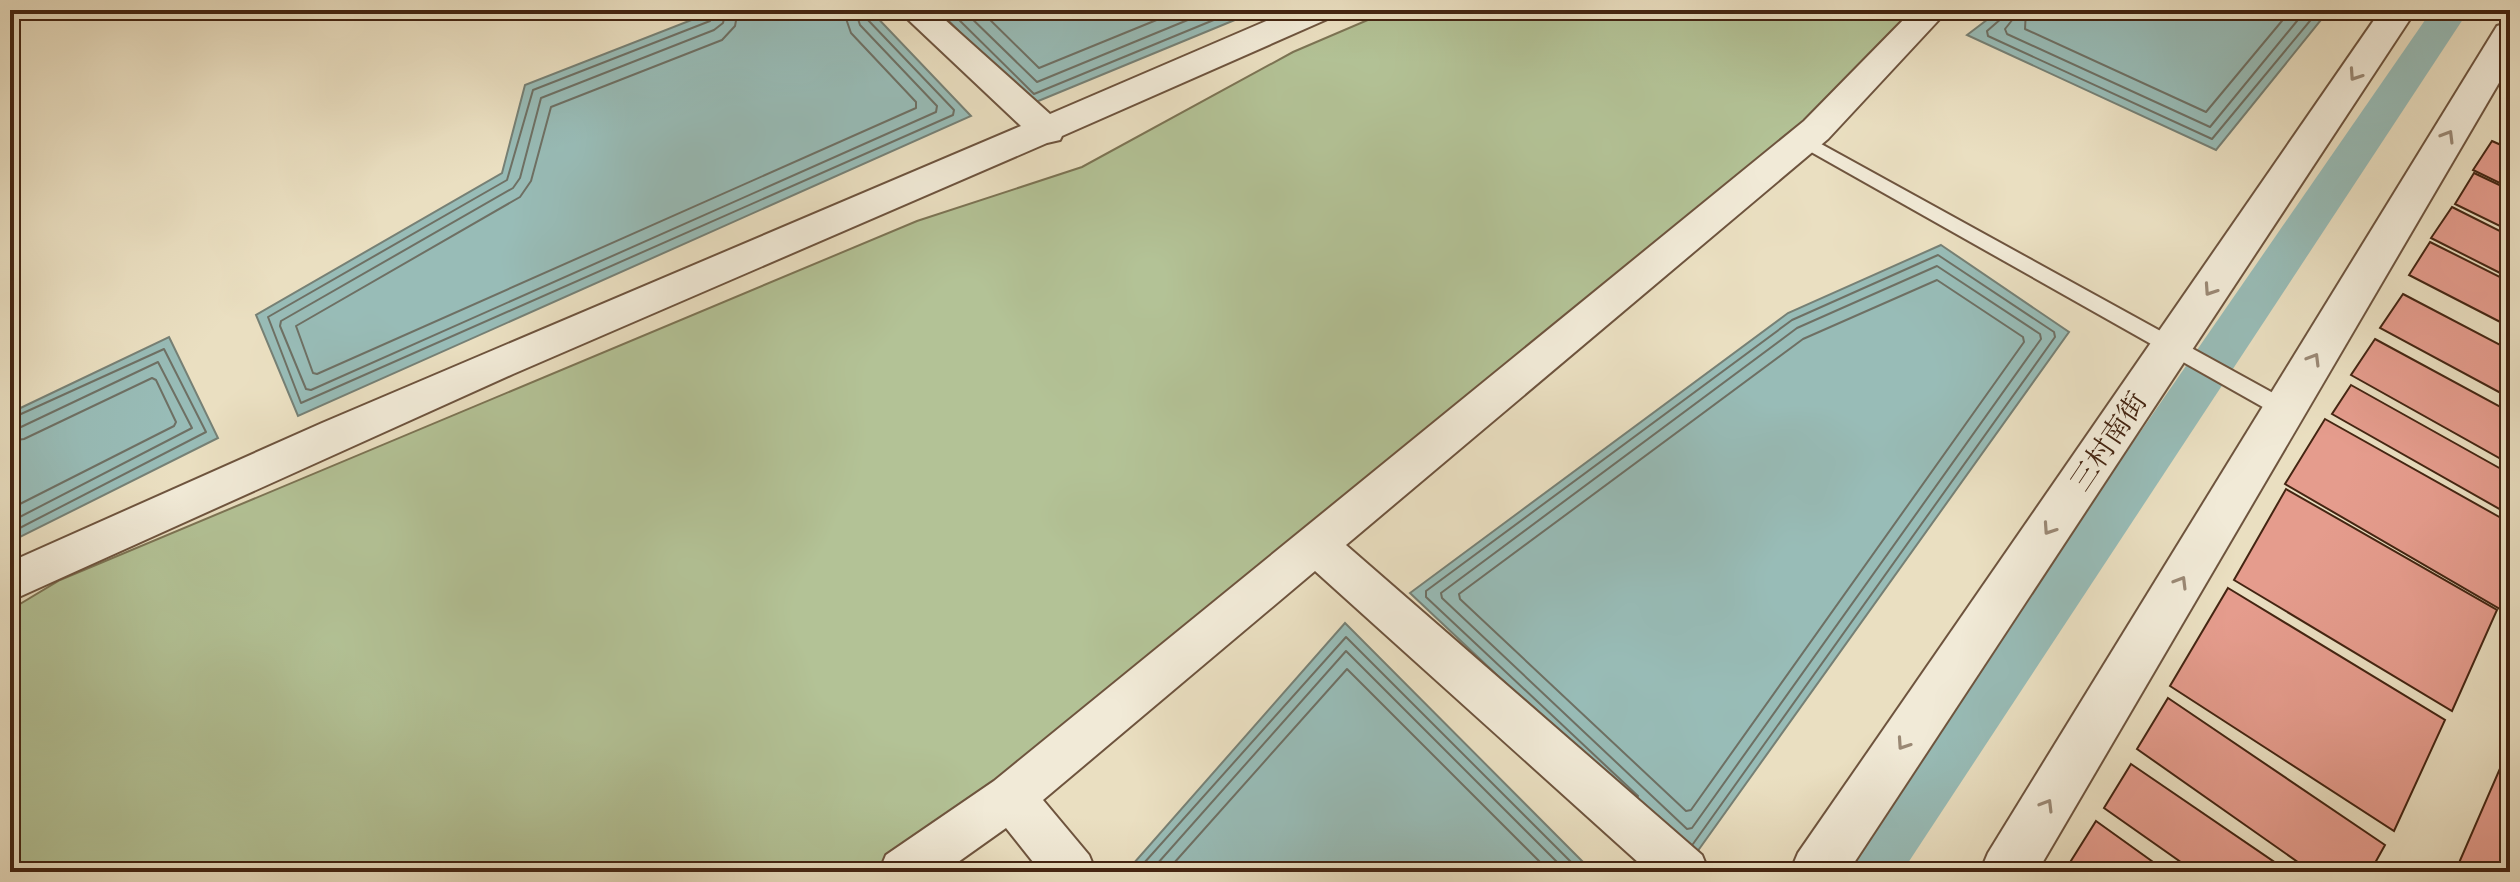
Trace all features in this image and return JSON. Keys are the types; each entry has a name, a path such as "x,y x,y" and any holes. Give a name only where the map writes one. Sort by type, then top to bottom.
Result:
{"street":[{"path":"914,10 1048,131"},
{"path":"10,582 221,483 1048,131 1321,10"},
{"path":"903,872 1011,797 1803,140 1932,10"},
{"name":"三村南街","path":"1817,872 2183,353 2399,10"},
{"path":"2007,872 2510,34"},
{"path":"1316,545 1685,872"},
{"path":"1011,797 1072,872"}],"lane":[{"path":"1803,140 2284,409"}],"green space":[{"path":"1391,10 1914,10 1794,167 902,872 10,872 10,610 60,580 917,221 1082,167 1293,52"}],"water":[{"path":"717,10 870,10 971,116 298,416 256,315 502,173 525,85"},
{"path":"938,10 1259,10 1031,104"},
{"path":"2000,10 2329,10 2216,150 1967,35"},
{"path":"1941,245 2069,332 1692,859 1410,593 1788,313"},
{"path":"169,337 218,438 10,542 10,413"},
{"path":"1345,623 1593,872 1126,872"}],"building":[{"path":"2492,141 2510,149 2510,188 2473,170"},
{"path":"2474,173 2510,190 2510,231 2455,204"},
{"path":"2452,207 2510,236 2510,278 2431,238"},
{"path":"2430,242 2510,282 2510,327 2409,275"},
{"path":"2403,294 2510,350 2510,398 2380,328"},
{"path":"2375,339 2510,412 2510,464 2351,375"},
{"path":"2351,385 2510,474 2510,515 2332,414"},
{"path":"2325,419 2510,523 2510,588 2500,609 2285,484"},
{"path":"2286,489 2497,610 2452,711 2234,580"},
{"path":"2228,588 2445,720 2394,831 2170,686"},
{"path":"2168,698 2385,845 2370,872 2312,872 2137,749"},
{"path":"2505,757 2510,759 2510,872 2455,872"},
{"path":"2131,764 2289,872 2195,872 2104,808"},
{"path":"2096,821 2167,872 2064,872"}],"waterway":[{"path":"1870,872 2451,10"}]}
